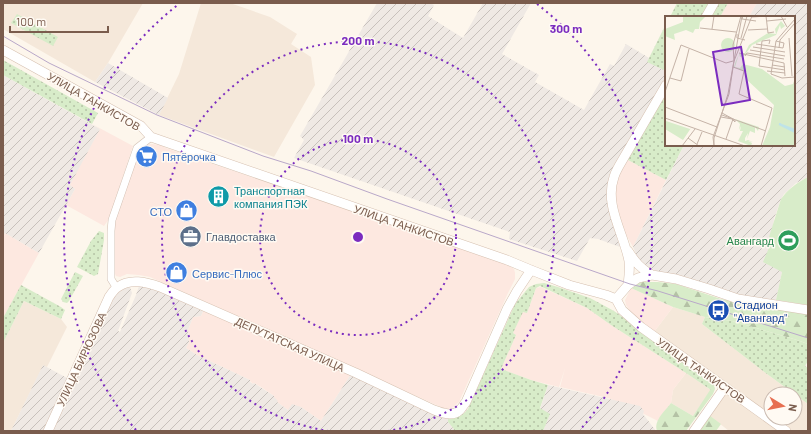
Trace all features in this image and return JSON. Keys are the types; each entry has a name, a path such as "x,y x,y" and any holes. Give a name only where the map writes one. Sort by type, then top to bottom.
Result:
{"main road":[{"path":"707,16 714,3"},
{"name":"УЛИЦА ТАНКИСТОВ","path":"3,50 141,126 151,138 507,260 569,285 616,299 622,310 641,327 786,431"},
{"path":"628,285 630,272 629,260 613,209 612,198 614,178 619,166 665,87"},
{"path":"625,247 643,270 652,275 676,279 738,299 808,310"},
{"name":"ДЕПУТАТСКАЯ УЛИЦА","path":"116,287 124,283 134,281 152,284 205,306 443,413 450,414 460,410 466,402 507,309 531,270"},
{"path":"616,299 628,285 638,278 652,275"},
{"name":"УЛИЦА БИРЮЗОВА","path":"48,431 109,296 116,287"},
{"path":"694,431 724,387"}],"street":[{"path":"116,287 111,279 112,220 137,148 151,138"}],"shaded area":[{"path":"3,3 143,3 108,63 95,82 3,29"},
{"path":"201,3 230,3 270,17 297,34 291,44 311,57 315,85 274,157 159,115 179,74"},
{"path":"377,3 430,3 434,5 428,16 463,38 483,3 531,3 502,54 539,75 535,82 584,110 610,64 614,66 626,44 649,58 648,62 665,70 665,81 616,165 613,225 620,247 598,239 590,238 577,261 509,239 510,232 294,158 304,140 300,136"},
{"path":"728,3 757,3 750,16 721,16"},
{"path":"757,3 808,3 808,177 796,183 784,194 774,219 771,243 782,272 776,300 741,296 660,273 642,263 633,247 684,146 795,146 795,16 750,16"},
{"path":"108,63 168,98 159,115 95,82"},
{"path":"3,75 100,129 70,185 75,189 39,253 5,233 3,236"},
{"path":"92,124 133,146 109,219 104,226 66,205 75,189 69,185 100,129"},
{"path":"151,144 161,145 166,148 507,264 514,269 515,279 459,402 452,408 443,408 150,277 127,274 120,277 116,276 113,228 114,220 140,149"},
{"path":"626,159 666,180 633,247 624,231 615,199 616,179"},
{"path":"5,233 39,253 3,318 3,236"},
{"path":"139,286 156,290 204,309 201,316 193,317 188,330 189,342 186,348 197,355 250,380 253,384 254,383 274,396 278,401 277,402 288,410 292,404 301,407 321,421 351,374 448,418 448,422 454,429 453,431 51,431 113,298 125,287 130,287 132,293 118,331 120,332"},
{"path":"541,287 587,308 686,373 673,390 671,403 658,421 608,398 560,387 565,368 559,387 531,380 501,369 516,335 513,333 523,311 527,313 536,288"},
{"path":"631,288 673,307 654,332 634,317 626,305 625,300"},
{"path":"24,301 61,319 67,327 47,367 43,366 11,431 3,431 3,343"},
{"path":"673,307 705,317 702,324 783,386 763,386 763,410 654,332"},
{"path":"204,309 351,374 321,421 301,407 288,410 277,402 273,397 274,396 254,383 253,384 250,380 197,355 186,348 189,342 188,330 193,317 201,316"},
{"path":"43,365 67,378 43,431 11,431"},
{"path":"686,373 711,390 693,416 671,403 673,390"},
{"path":"548,385 640,406 644,411 643,414 656,431 543,431 550,414 540,409"},
{"path":"729,394 763,419 763,426 773,426 780,431 729,431 709,415 723,395"},
{"path":"803,401 808,404 808,431 792,431 785,426 803,426"}],"green space":[{"path":"677,3 710,3 703,16 670,16"},
{"path":"718,3 728,3 721,16 711,16"},
{"path":"17,14 58,37 53,46 11,23"},
{"path":"665,26 665,71 647,62"},
{"path":"3,60 98,113 92,124 3,75"},
{"path":"665,94 665,146 683,146 666,180 626,159"},
{"name":"Авангард","path":"808,177 808,305 776,300 782,272 763,262 771,243 769,237 781,199 793,186"},
{"path":"99,231 104,233 104,240 98,274 94,276 77,267 91,241"},
{"path":"75,272 83,276 69,301 67,303 63,302 61,299"},
{"path":"544,283 590,298 614,311 712,381 714,384 711,390 587,308 540,286 536,288 527,313 523,312 513,333 516,335 501,369 548,385 540,408 550,414 543,431 453,431 454,429 448,422 448,418 459,416 468,409 515,304 529,287"},
{"path":"637,283 676,284 721,299 801,312 808,315 808,344 732,321 705,317 673,307 631,288"},
{"path":"21,285 65,310 61,319 24,301 3,343 3,318"},
{"path":"705,317 732,321 808,344 808,361 805,366 808,368 808,404 803,400 803,386 783,386 702,324"},
{"path":"714,384 715,389 713,394 686,431 657,431 656,427 658,420 671,403 693,416"},
{"path":"709,415 721,424 716,431 698,431"}],"tram line":[{"path":"3,36 49,63 157,115 263,156 311,171 630,284 658,291 808,338"}],"place":[{"name":"Пятёрочка","path":"146,156"},
{"name":"Транспортная компания ПЭК","path":"219,196"},
{"name":"СТО","path":"187,211"},
{"name":"Главдоставка","path":"190,236"},
{"name":"Авангард","path":"789,240"},
{"name":"Сервис-Плюс","path":"176,273"},
{"name":"Стадион \"Авангард\"","path":"719,310"}]}
